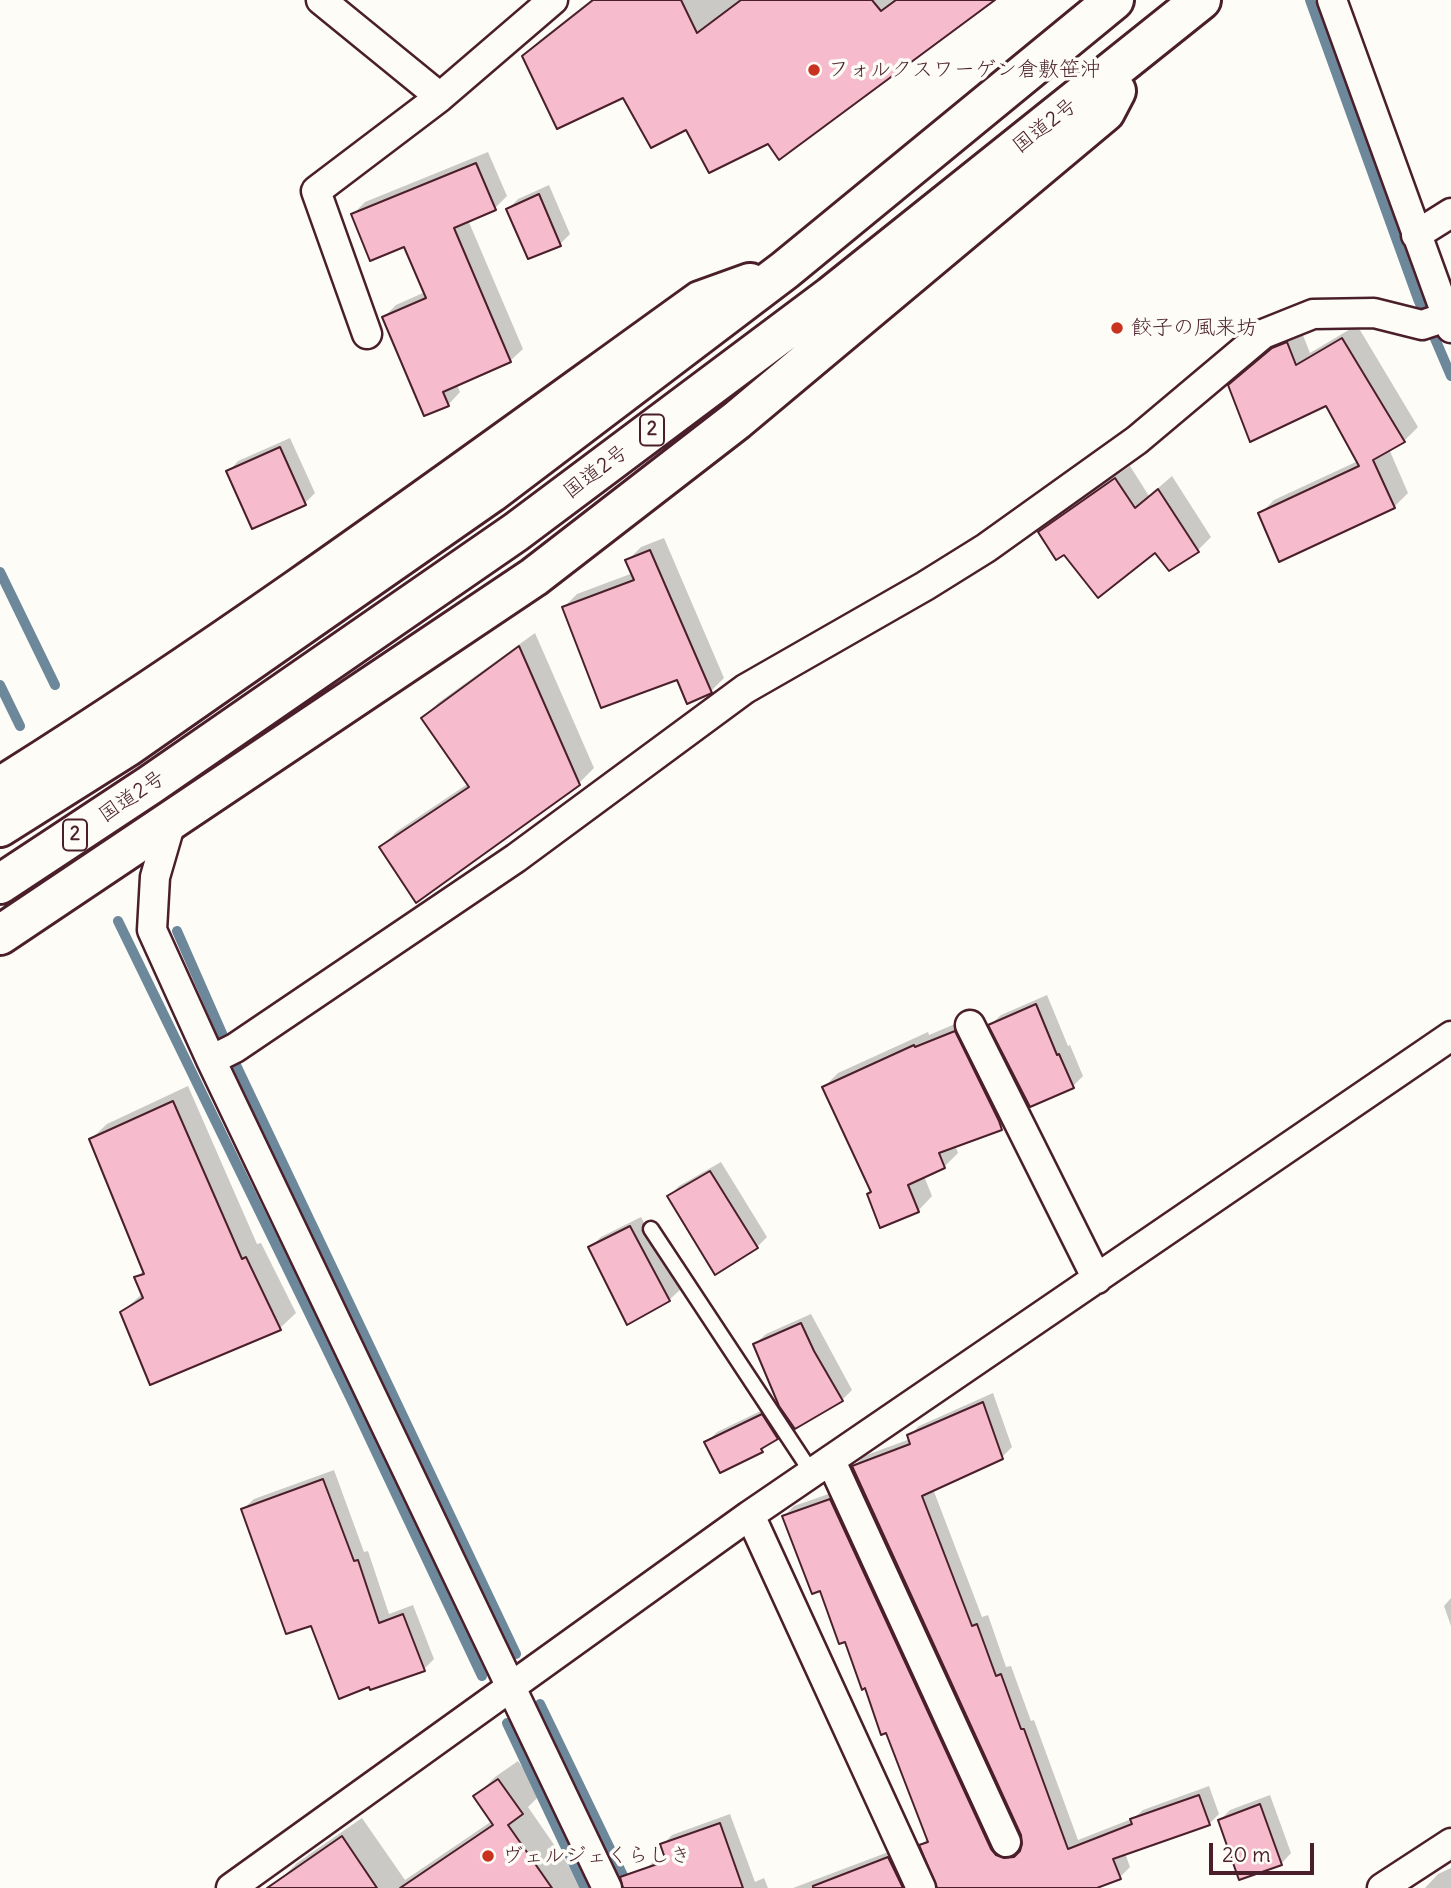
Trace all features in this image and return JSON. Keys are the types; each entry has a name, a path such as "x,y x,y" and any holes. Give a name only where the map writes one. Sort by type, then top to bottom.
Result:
{"highway":[{"name":"2","path":"0,827 127,747 491,493 785,270 1114,0"},
{"name":"国道2号","path":"0,884 150,785 516,532 831,296 1201,0"},
{"path":"0,935 534,578 737,420 1105,112 1137,53"},
{"path":"0,787 122,710 430,495 700,301 785,270"}],"street":[{"path":"321,0 440,97"},
{"path":"368,334 316,191 440,97 553,0"},
{"path":"224,1054 516,858 745,688 913,593 986,548 1136,440 1263,334 1313,314 1374,313 1439,322 1416,235 1332,0"},
{"path":"1416,235 1451,213"},
{"path":"171,822 155,877 152,930 224,1054 510,1686 607,1888"},
{"path":"970,1025 1097,1279"},
{"path":"231,1888 750,1515 1451,1037"},
{"path":"822,1467 1006,1842"},
{"path":"750,1515 921,1888"},
{"path":"1382,1888 1451,1843"}],"lane":[{"path":"652,1229 822,1467"}],"building":[{"path":"593,0 681,0 697,33 741,0 872,0 881,11 896,0 995,0 779,160 768,144 709,173 686,130 651,148 623,98 557,129 522,56"},
{"path":"476,163 496,210 454,228 511,362 443,392 449,406 424,416 382,317 426,298 404,247 370,261 351,214"},
{"path":"539,194 561,246 528,259 506,209"},
{"path":"1342,338 1405,442 1373,460 1395,508 1279,562 1258,513 1359,466 1326,406 1250,442 1228,385 1272,348 1287,342 1296,365"},
{"path":"280,447 306,505 252,529 226,471"},
{"path":"1115,478 1135,508 1158,489 1199,552 1169,571 1155,553 1098,598 1064,555 1056,560 1038,532"},
{"path":"650,550 712,693 687,704 677,680 601,708 562,607 634,580 625,560"},
{"path":"519,646 580,785 416,903 379,847 469,787 421,718"},
{"path":"1036,1004 1074,1088 1030,1107 988,1025"},
{"path":"955,1031 1002,1130 939,1153 945,1168 908,1185 919,1212 880,1228 867,1194 871,1192 822,1087 914,1045 915,1047"},
{"path":"173,1101 242,1259 246,1257 281,1330 150,1385 120,1312 143,1298 134,1277 144,1274 89,1139"},
{"path":"710,1171 758,1248 715,1275 667,1196"},
{"path":"630,1226 670,1301 627,1325 588,1247"},
{"path":"801,1323 843,1401 795,1429 779,1406 753,1344"},
{"path":"983,1402 1003,1459 922,1496 972,1626 977,1624 996,1676 1001,1674 1021,1729 1024,1729 1068,1849 1132,1824 1130,1819 1199,1795 1210,1825 1113,1859 1121,1879 1097,1888 937,1888 919,1845 928,1842 886,1733 881,1735 865,1688 862,1690 845,1642 839,1644 820,1591 812,1594 782,1516 830,1499 991,1849 1004,1858 1014,1857 1020,1851 1021,1835 852,1466 910,1444 907,1435"},
{"path":"762,1414 778,1439 761,1449 763,1452 720,1473 704,1442"},
{"path":"323,1479 354,1561 358,1560 379,1623 403,1614 425,1671 370,1690 369,1687 339,1699 311,1626 286,1634 241,1509"},
{"name":"ヴェルジェくらしき","path":"498,1779 523,1814 508,1825 552,1888 400,1888 493,1825 473,1796"},
{"path":"1260,1804 1282,1865 1239,1880 1218,1820"},
{"path":"720,1823 743,1888 623,1888 620,1877 666,1861 660,1844"},
{"path":"342,1836 377,1888 267,1888"},
{"path":"888,1857 903,1888 813,1888 813,1886"}],"waterway":[{"path":"1310,0 1418,299 1451,376"},
{"path":"0,572 55,685"},
{"path":"0,685 20,726"},
{"path":"118,921 352,1401 482,1676"},
{"path":"177,931 235,1063 516,1654"},
{"path":"540,1704 629,1888"},
{"path":"507,1723 585,1888"}],"place":[{"name":"フォルクスワーゲン倉敷笹沖","path":"814,70"},
{"name":"餃子の風来坊","path":"1117,328"},
{"name":"ヴェルジェくらしき","path":"488,1856"}]}
